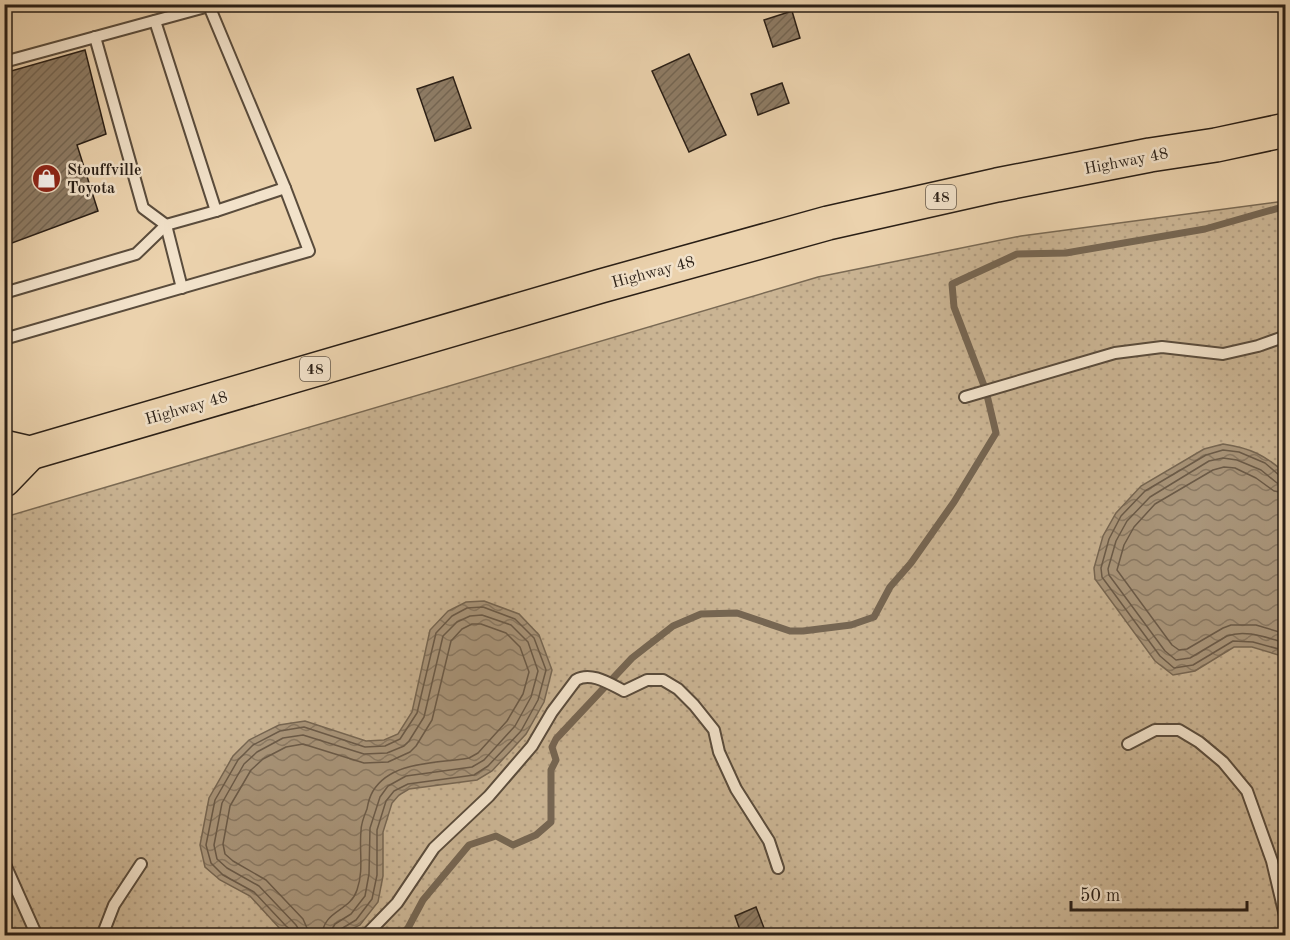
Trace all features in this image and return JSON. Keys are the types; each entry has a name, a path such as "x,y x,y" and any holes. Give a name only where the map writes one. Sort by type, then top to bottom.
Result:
{"main road":[{"name":"Highway 48","path":"4,480 17,450 828,223 997,185 1286,130"}],"lane":[{"path":"4,62 209,6 309,251 4,339"},
{"path":"155,21 216,211"},
{"path":"95,37 143,208 166,225 182,288"},
{"path":"4,293 136,254 166,225 285,188"},
{"path":"968,396 1114,353 1162,347 1223,354 1258,346 1286,336"},
{"path":"365,936 397,903 434,848 489,796 532,746 552,712 576,680 581,677 598,679 624,690 647,681 663,680 694,705 714,730 720,752 736,789 770,841 778,868"},
{"path":"1128,744 1155,730 1179,730 1199,742 1223,762 1247,791 1272,861 1286,920"},
{"path":"4,862 36,936"},
{"path":"102,936 114,905 141,864"},
{"path":"4,930 7,936"}],"path":[{"path":"4,11 27,4"}],"shaded area":[{"path":"1285,201 1285,935 5,936 5,517 818,277 1021,236"}],"water":[{"path":"1223,444 1257,453 1285,473 1285,657 1252,647 1234,647 1195,671 1173,675 1155,661 1095,579 1094,568 1103,536 1116,513 1141,486 1204,449"},
{"path":"484,601 519,614 539,635 552,670 544,702 526,734 492,771 477,780 409,789 392,803 383,832 383,876 378,902 360,925 340,935 291,935 282,931 250,896 220,880 205,867 200,845 209,798 233,756 249,740 279,725 305,721 366,741 384,740 398,734 412,712 430,630 448,611 466,602"}],"building":[{"path":"792,11 800,38 773,47 764,20"},
{"name":"Stouffville Toyota","path":"85,50 106,134 77,145 98,211 4,246 4,73"},
{"path":"689,54 726,135 689,152 652,71"},
{"path":"453,77 471,128 435,141 417,89"},
{"path":"782,83 789,103 758,115 751,94"},
{"path":"756,907 764,928 742,936 735,916"}],"waterway":[{"path":"400,936 408,928 423,900 469,845 496,836 513,845 536,835 551,822 551,770 556,760 552,747 556,739 632,658 673,626 701,614 737,613 790,631 803,631 851,625 874,617 890,587 911,563 954,502 996,433 986,391 954,307 952,284 1017,254 1066,253 1205,229 1286,206"}],"place":[{"name":"Stouffville Toyota","path":"46,178"}]}
